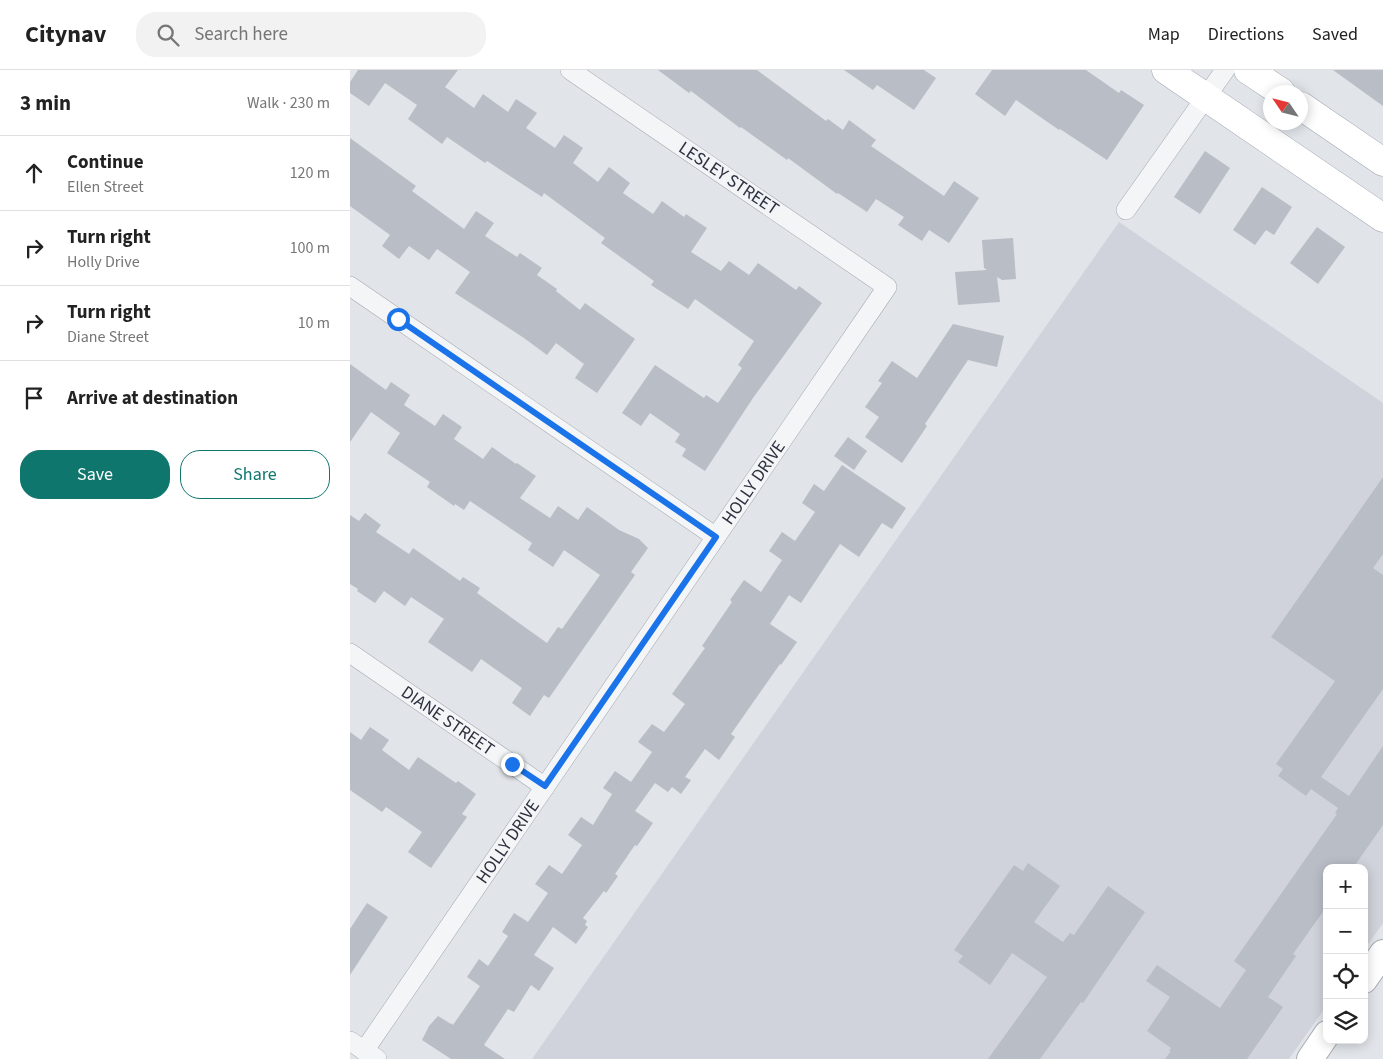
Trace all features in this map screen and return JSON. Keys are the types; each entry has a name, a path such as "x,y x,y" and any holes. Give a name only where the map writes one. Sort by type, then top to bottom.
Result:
{"main road":[{"path":"1166,70 1383,218"},
{"path":"1248,70 1270,85"},
{"path":"1308,111 1383,162"}],"street":[{"name":"LESLEY STREET","path":"570,70 887,287"},
{"path":"1126,210 1225,70"},
{"path":"350,286 716,537"},
{"name":"HOLLY DRIVE","path":"364,1050 887,287"},
{"name":"DIANE STREET","path":"350,653 545,786"},
{"path":"1368,974 1383,953"},
{"path":"1310,1059 1323,1040"}],"shaded area":[{"path":"1119,222 1383,403 1383,923 1368,944 1368,864 1323,864 1323,1011 1289,1059 532,1059"}],"building":[{"path":"358,70 458,70 445,87 474,108 483,94 508,112 516,99 537,113 526,128 555,148 564,135 583,148 573,163 598,182 609,167 630,183 623,193 653,214 662,201 684,217 686,214 707,228 691,252 721,271 729,261 749,275 758,263 796,290 799,286 822,303 753,398 705,471 682,456 686,449 675,442 680,434 650,413 641,426 622,413 655,365 704,398 706,395 718,403 742,368 738,365 754,341 695,299 688,309 651,285 654,281 601,243 605,238 544,193 542,197 487,161 485,163 447,137 442,144 408,119 417,105 385,83 369,106 350,93 350,82"},
{"path":"658,70 757,70 826,121 828,119 843,130 849,120 876,140 871,146 944,196 954,181 979,198 949,243 929,230 922,241 898,225 904,217 876,199 867,212 837,194 788,158 787,160 691,91 689,93"},
{"path":"844,70 924,70 936,78 914,110 877,85 873,90"},
{"path":"992,70 1086,70 1119,93 1121,90 1144,105 1107,160 1016,100 1005,116 975,94"},
{"path":"1333,70 1383,70 1383,106"},
{"path":"350,138 416,186 412,191 464,229 476,211 494,223 485,236 517,257 520,253 542,268 537,275 557,289 556,291 580,310 585,303 635,339 597,393 575,378 584,364 556,343 547,355 455,293 470,272 437,249 429,260 409,246 399,259 382,246 390,235 350,206"},
{"path":"1205,151 1230,168 1200,214 1174,197"},
{"path":"1262,187 1292,207 1274,235 1266,230 1255,245 1233,230"},
{"path":"1317,227 1345,247 1318,284 1290,263"},
{"path":"1013,238 1016,279 1002,280 997,277 1000,302 958,305 955,272 987,270 984,268 982,240"},
{"path":"953,324 1004,336 997,367 968,360 925,424 927,426 902,463 865,437 879,417 865,407 882,383 878,381 892,361 917,378"},
{"path":"350,364 386,390 391,382 410,395 404,405 435,426 443,414 462,427 454,439 483,459 492,447 536,476 520,498 550,518 558,506 578,520 587,507 619,530 639,539 648,548 631,572 635,575 549,698 544,695 530,716 512,703 522,688 481,659 472,672 428,642 444,619 411,597 405,606 384,591 375,603 350,584 350,515 359,521 365,513 381,525 376,532 409,554 413,548 460,581 463,577 480,588 477,593 547,643 558,627 562,629 600,575 564,550 553,567 528,550 532,543 470,501 464,510 455,504 454,506 427,487 430,482 387,453 400,433 371,412 350,442"},
{"path":"848,437 867,451 854,470 834,456"},
{"path":"842,465 906,508 892,529 882,523 859,557 840,544 801,603 789,595 770,624 797,642 731,734 735,737 719,760 705,749 685,777 691,780 681,794 672,787 668,792 655,783 635,811 653,823 615,874 618,876 606,893 604,891 583,918 587,921 585,925 588,927 576,944 553,927 534,955 554,968 539,991 531,985 514,1012 508,1009 484,1045 505,1059 451,1059 422,1040 429,1026 438,1016 453,1025 480,986 467,977 479,959 488,966 508,936 502,932 514,913 528,922 548,893 535,884 549,865 562,874 582,845 568,835 581,817 593,825 612,794 603,788 615,771 631,782 652,752 638,742 652,724 664,732 685,704 672,694 705,648 702,646 732,602 730,600 744,580 761,592 782,560 769,551 782,532 795,541 815,512 802,503 814,484 824,491"},
{"path":"1383,477 1383,554 1373,568 1383,575 1383,689 1321,777 1349,796 1383,746 1383,825 1356,864 1323,864 1323,912 1293,954 1296,956 1268,997 1283,1007 1247,1059 1165,1059 1171,1048 1147,1031 1170,997 1146,981 1157,965 1220,1008 1246,970 1234,961 1337,814 1335,813 1338,808 1311,789 1306,796 1278,776 1283,769 1276,764 1335,681 1271,637"},
{"path":"370,727 389,740 382,750 409,770 418,757 476,794 462,814 467,817 431,868 408,852 422,832 386,807 382,812 350,790 350,732 361,740"},
{"path":"1028,863 1060,886 1034,922 1063,942 1070,933 1074,935 1108,886 1145,912 1083,1003 1081,1002 1040,1059 988,1059 1047,977 1012,953 990,985 958,962 963,956 954,950 1014,865 1023,871"},
{"path":"367,903 388,917 350,975 350,929"}],"route":[{"path":"398,319 716,537 545,786 512,764"}]}
